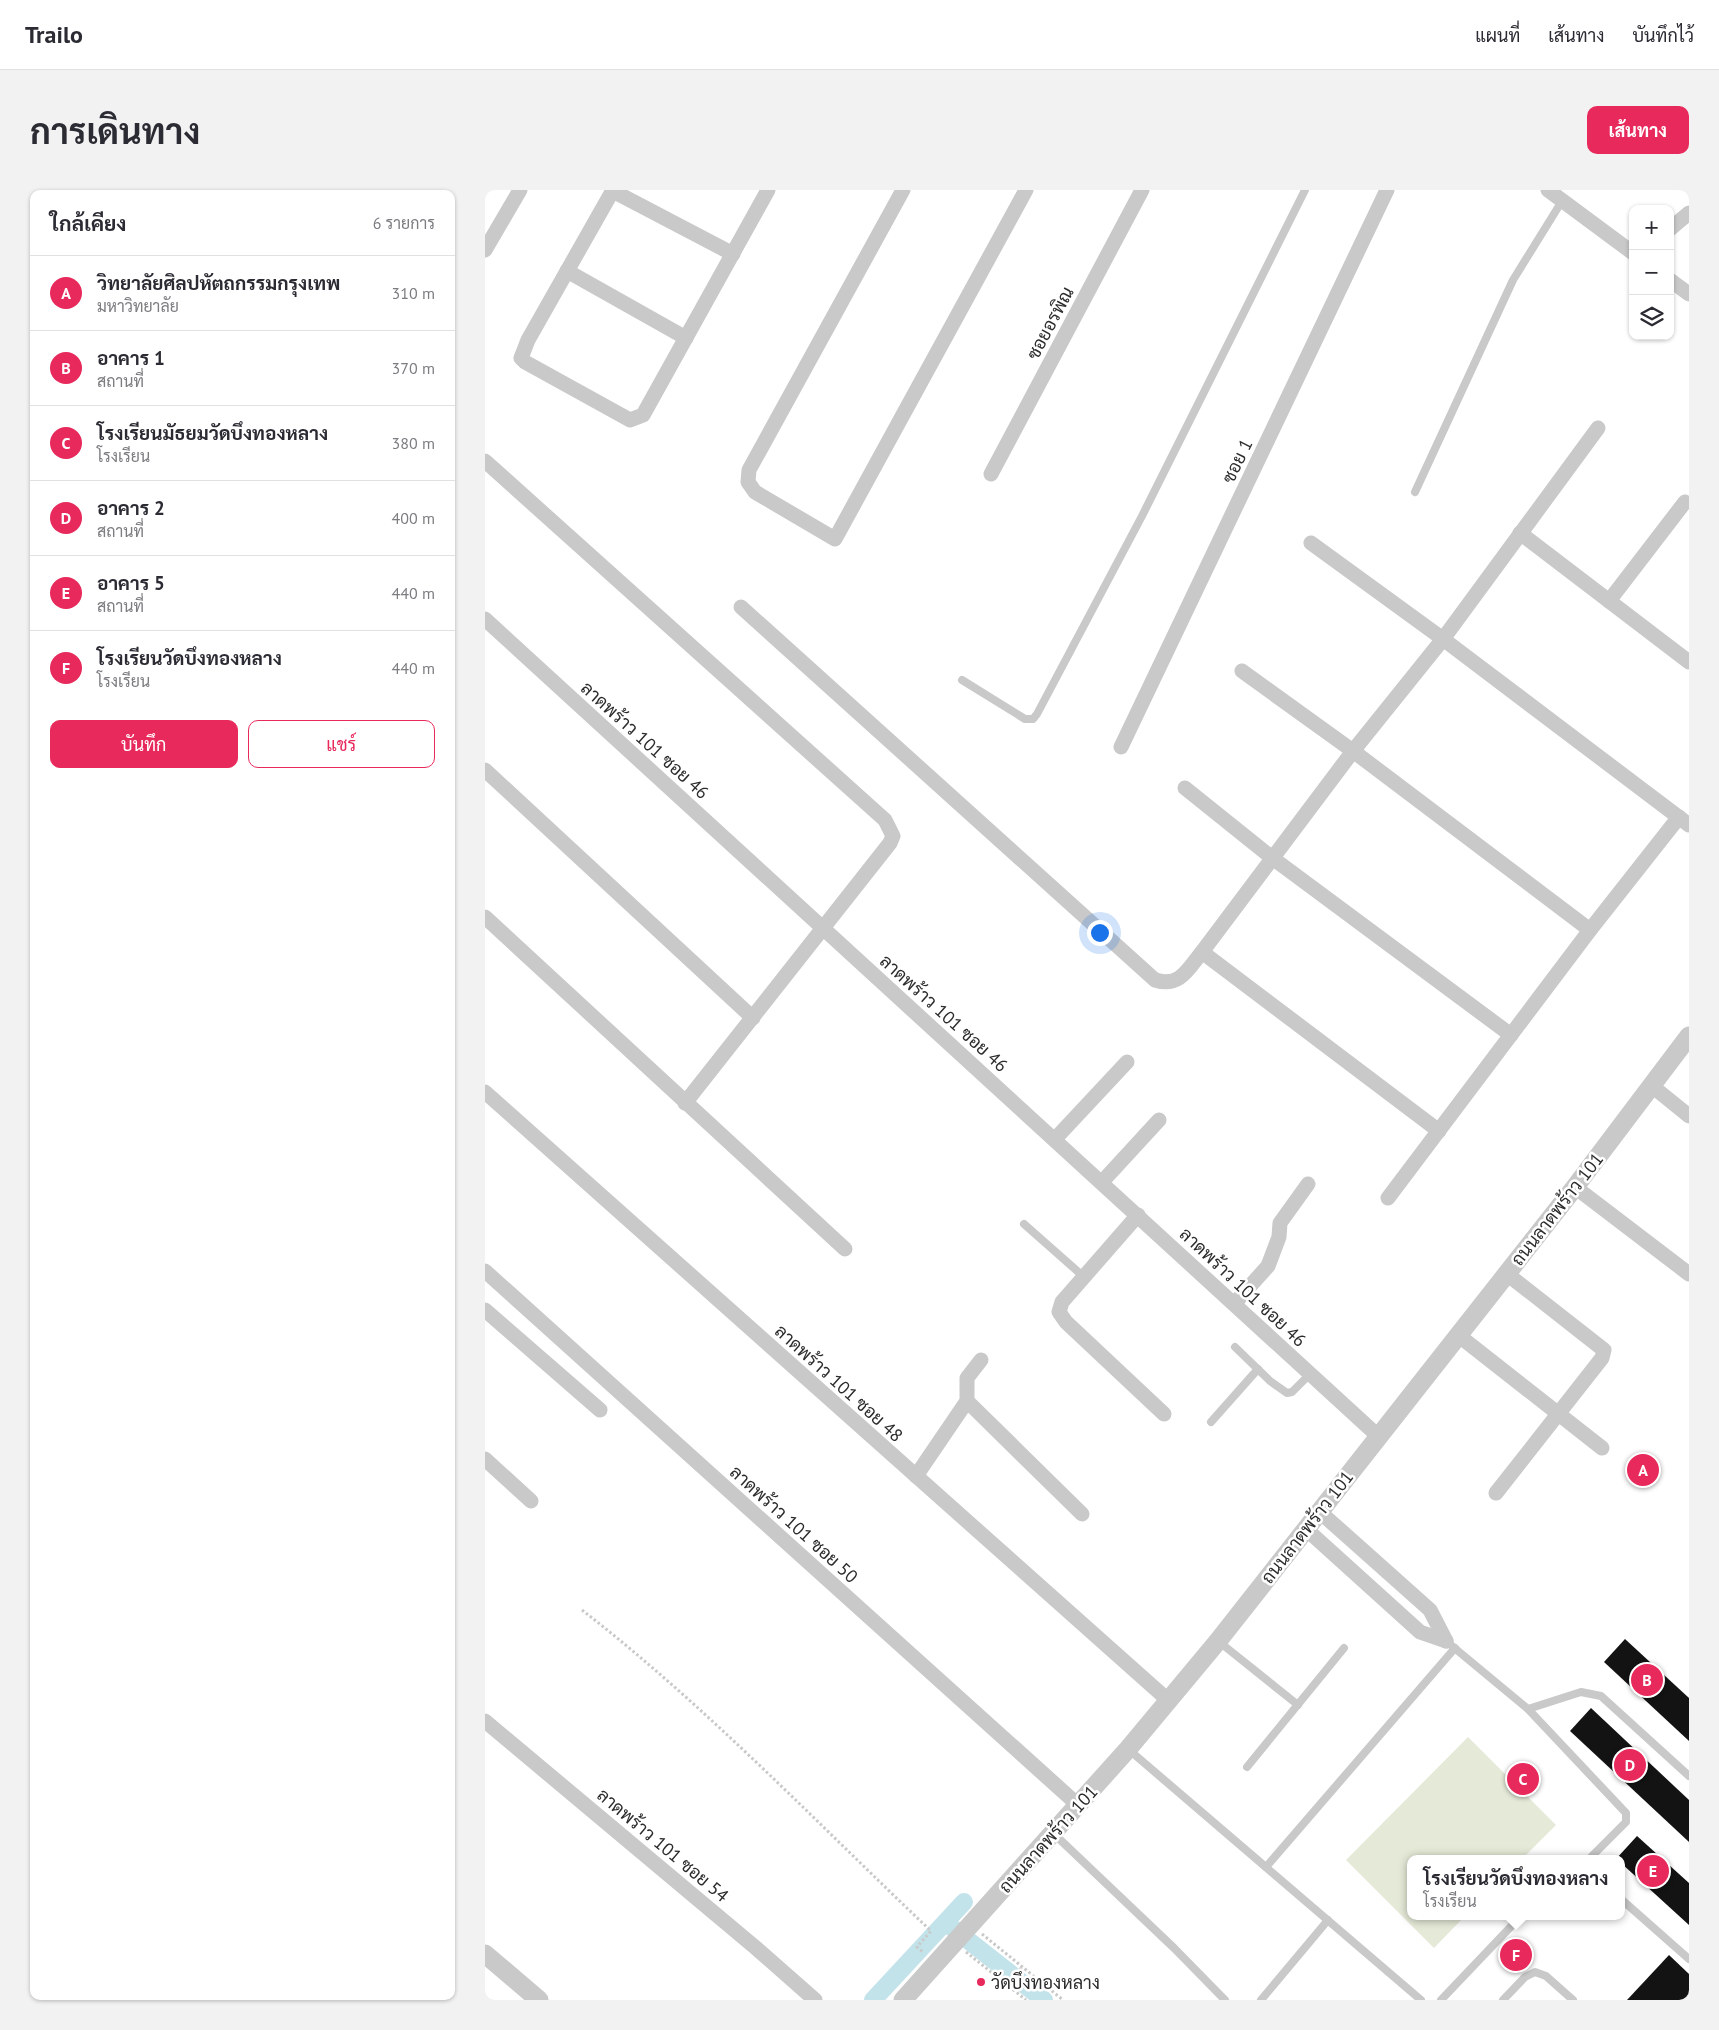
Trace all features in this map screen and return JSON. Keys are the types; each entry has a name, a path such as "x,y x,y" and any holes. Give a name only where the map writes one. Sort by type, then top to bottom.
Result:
{"street":[{"path":"485,250 520,190"},
{"path":"733,254 613,190 521,352 521,358 630,420 643,416 733,254 768,190"},
{"path":"903,190 749,470 748,482 755,492 835,539 1026,190"},
{"name":"ซอยอรพิณ","path":"991,474 1142,190"},
{"name":"ซอย 1","path":"1121,747 1387,190"},
{"path":"1548,190 1629,250"},
{"path":"1674,226 1689,213"},
{"path":"567,271 686,338"},
{"path":"1674,283 1689,294"},
{"path":"741,607 1155,980 1165,984 1177,981 1202,952 1271,856 1443,639 1598,428"},
{"path":"485,461 885,820 893,836 890,843 685,1103"},
{"path":"1609,601 1685,502"},
{"path":"1521,533 1689,662"},
{"path":"1311,543 1443,639 1684,821 1590,930 1388,1198"},
{"name":"ลาดพร้าว 101 ซอย 46","path":"485,619 1378,1436"},
{"path":"1243,671 1353,751 1590,930"},
{"path":"485,770 753,1018"},
{"path":"1185,788 1271,856 1511,1035"},
{"path":"485,917 845,1249"},
{"path":"1202,952 1439,1131"},
{"name":"ถนนลาดพร้าว 101","path":"904,2000 931,1957 955,1943 1128,1749 1219,1641 1575,1187 1689,1036"},
{"path":"1055,1139 1127,1062"},
{"path":"1652,1086 1689,1116"},
{"name":"ลาดพร้าว 101 ซอย 48","path":"485,1092 1169,1701"},
{"path":"1102,1182 1159,1120"},
{"path":"1234,1304 1268,1266 1279,1237 1280,1222 1308,1184"},
{"path":"1575,1187 1689,1274"},
{"path":"1138,1215 1061,1302 1060,1314 1164,1414"},
{"name":"ลาดพร้าว 101 ซอย 50","path":"485,1271 1078,1805"},
{"path":"1496,1493 1602,1358 1604,1350 1507,1274"},
{"path":"485,1310 600,1410"},
{"path":"1458,1335 1602,1448"},
{"path":"916,1476 967,1401 967,1378 981,1360"},
{"path":"967,1401 1082,1514"},
{"path":"485,1459 531,1501"},
{"path":"1320,1512 1430,1610 1451,1645"},
{"path":"1306,1529 1420,1632 1451,1645"},
{"name":"ลาดพร้าว 101 ซอย 54","path":"485,1722 749,1942 815,2000"},
{"path":"485,1954 539,2000"}],"lane":[{"path":"962,680 1025,719 1033,719 1037,714 1146,508 1305,190"},
{"path":"1415,492 1513,280 1562,200"},
{"path":"1024,1224 1084,1277"},
{"path":"1235,1347 1287,1393 1292,1392 1311,1374"},
{"path":"1211,1422 1258,1369"},
{"path":"1219,1641 1298,1705"},
{"path":"1267,1867 1451,1645 1528,1709 1627,1813 1626,1822 1593,1855"},
{"path":"1247,1767 1344,1648"},
{"path":"1528,1709 1581,1692 1601,1696 1689,1776"},
{"path":"1128,1749 1421,2000"},
{"path":"1053,1833 1174,1948 1225,2000"},
{"path":"1625,1903 1689,1959"},
{"path":"1261,2000 1328,1920"},
{"path":"1441,2000 1517,1920"},
{"path":"1503,2000 1525,1977 1535,1972 1546,1976 1573,2000"}],"path":[{"path":"582,1610 622,1641 723,1729 931,1931 918,1947 931,1957"},
{"path":"976,1919 1021,1967 1063,2000"},
{"path":"955,1943 1026,2000"},
{"path":"1008,1985 1021,1967"}],"green space":[{"path":"1468,1737 1556,1825 1526,1855 1407,1855 1407,1920 1461,1920 1434,1948 1346,1860"}],"building":[{"path":"1625,1639 1689,1698 1689,1741 1604,1662"},
{"path":"1591,1708 1689,1800 1689,1842 1570,1731"},
{"path":"1637,1836 1689,1883 1689,1925 1625,1867 1625,1855 1620,1855"},
{"path":"1669,1955 1689,1974 1689,2000 1627,2000"}],"waterway":[{"path":"873,2000 964,1902"},
{"path":"950,1926 1044,2000"}],"place":[{"name":"วิทยาลัยศิลปหัตถกรรมกรุงเทพ","path":"1643,1470"},
{"name":"อาคาร 1","path":"1647,1680"},
{"name":"อาคาร 2","path":"1630,1765"},
{"name":"โรงเรียนมัธยมวัดบึงทองหลาง","path":"1523,1779"},
{"name":"อาคาร 5","path":"1653,1871"},
{"name":"โรงเรียนวัดบึงทองหลาง","path":"1516,1955"},
{"name":"วัดบึงทองหลาง","path":"981,1982"}]}
